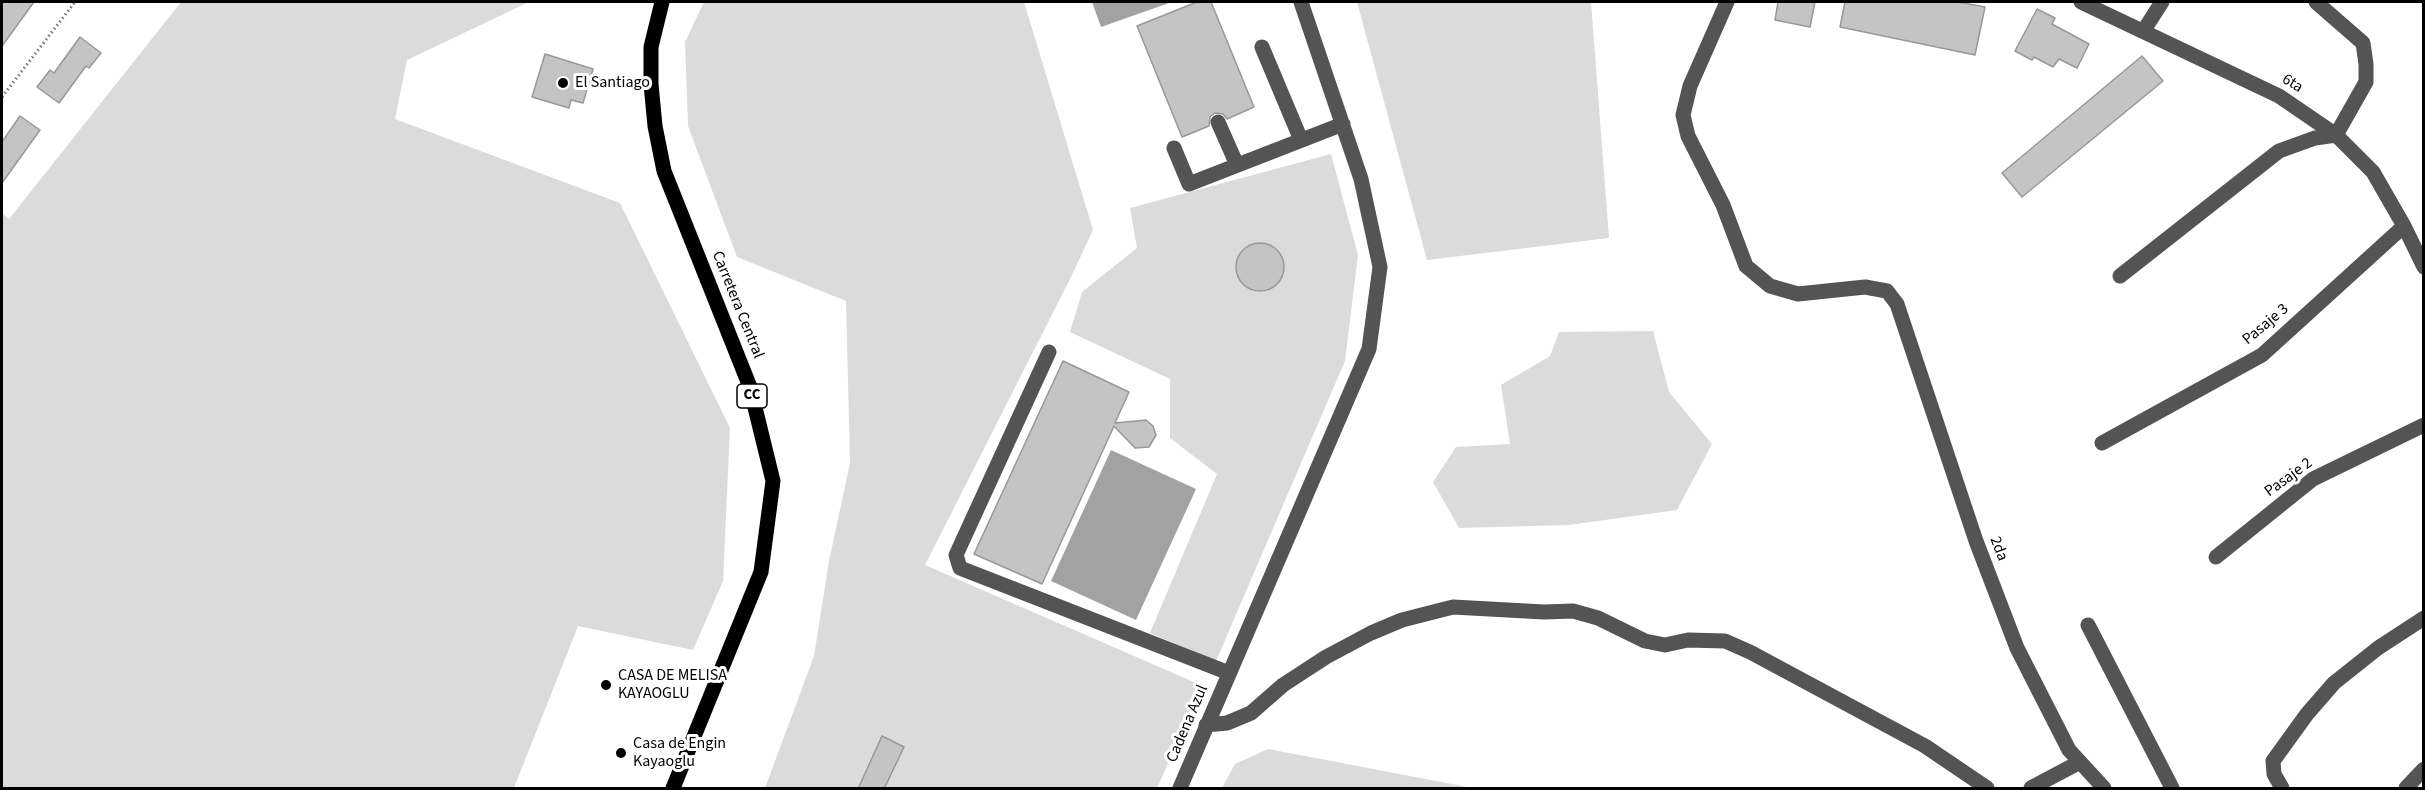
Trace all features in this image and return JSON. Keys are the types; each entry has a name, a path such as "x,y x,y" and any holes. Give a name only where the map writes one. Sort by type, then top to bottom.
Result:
{"main road":[{"name":"Carretera Central","path":"662,2 651,47 651,84 655,126 664,171 750,387 773,481 761,572 673,789"}],"street":[{"name":"Cadena Azul","path":"1180,789 1370,349 1380,267 1362,179 1301,2"},
{"name":"2da","path":"1727,2 1690,86 1683,115 1688,136 1723,205 1746,266 1770,285 1798,294 1865,287 1887,291 1897,304 1976,541 2018,648 2069,750 2104,789"},
{"name":"6ta","path":"2081,2 2279,96 2336,135 2373,172 2424,267"},
{"path":"2144,30 2162,2"},
{"path":"2120,276 2279,152 2315,138 2336,135 2366,82 2363,43 2316,2"},
{"path":"1262,47 1301,140"},
{"path":"1218,122 1237,165"},
{"path":"1174,148 1189,184 1343,124"},
{"name":"Pasaje 3","path":"2102,443 2262,355 2404,226"},
{"path":"1049,352 956,555 960,568 1229,673"},
{"name":"Pasaje 2","path":"2216,557 2313,479 2424,425"},
{"path":"1206,725 1227,723 1251,713 1282,685 1326,657 1402,620 1453,607 1544,612 1572,611 1598,618 1645,641 1665,645 1688,640 1725,641 1742,648 1925,746 1987,789"},
{"path":"2282,789 2274,774 2273,761 2307,714 2334,683 2378,648 2424,618"},
{"path":"2088,625 2172,789"},
{"path":"2031,789 2080,762"},
{"path":"2406,789 2424,769"}],"path":[{"path":"2,97 75,2"}],"shaded area":[{"path":"181,2 529,2 407,60 395,119 620,203 730,428 723,581 693,650 578,626 514,788 2,788 2,213 9,219"},
{"path":"704,2 1024,2 1093,230 925,565 1203,686 1157,788 765,788 814,656 829,561 850,463 846,301 737,257 688,126 685,42"},
{"path":"1092,2 1172,2 1101,27"},
{"path":"1357,2 1591,2 1609,238 1427,260"},
{"path":"1331,154 1358,255 1345,361 1216,661 1150,633 1217,474 1170,438 1170,379 1070,332 1082,292 1137,248 1130,208"},
{"path":"1653,331 1669,392 1712,444 1677,510 1569,525 1459,528 1433,482 1456,447 1510,444 1501,385 1550,356 1559,332"},
{"path":"1111,450 1196,489 1136,620 1051,581"},
{"path":"1268,749 1473,788 1222,788 1235,764"}],"building":[{"path":"2,2 34,2 2,46"},
{"path":"1197,2 1211,2 1254,107 1227,119 1223,114 1215,113 1210,117 1209,126 1182,137 1137,26"},
{"path":"1778,2 1815,2 1810,27 1775,20"},
{"path":"1845,2 1958,2 1985,7 1975,55 1840,27"},
{"path":"2037,9 2055,18 2052,24 2089,44 2077,68 2059,59 2053,67 2034,57 2032,60 2015,51"},
{"path":"80,37 101,53 89,68 86,66 59,103 37,87 50,70 54,73"},
{"name":"El Santiago","path":"545,54 593,69 583,103 571,100 569,108 532,97"},
{"path":"2142,56 2163,81 2022,197 2002,173"},
{"path":"20,116 40,130 2,183 2,142"},
{"path":"1260,243 1277,250 1284,267 1277,284 1260,291 1243,284 1236,267 1243,250"},
{"path":"1063,361 1129,392 1115,423 1146,420 1153,426 1156,435 1149,447 1135,448 1114,426 1042,584 974,554"},
{"path":"882,736 904,747 884,789 858,789"}],"place":[{"name":"El Santiago","path":"563,83"},
{"name":"CASA DE MELISA KAYAOGLU","path":"606,685"},
{"name":"Casa de Engin Kayaoglu","path":"621,753"}]}
